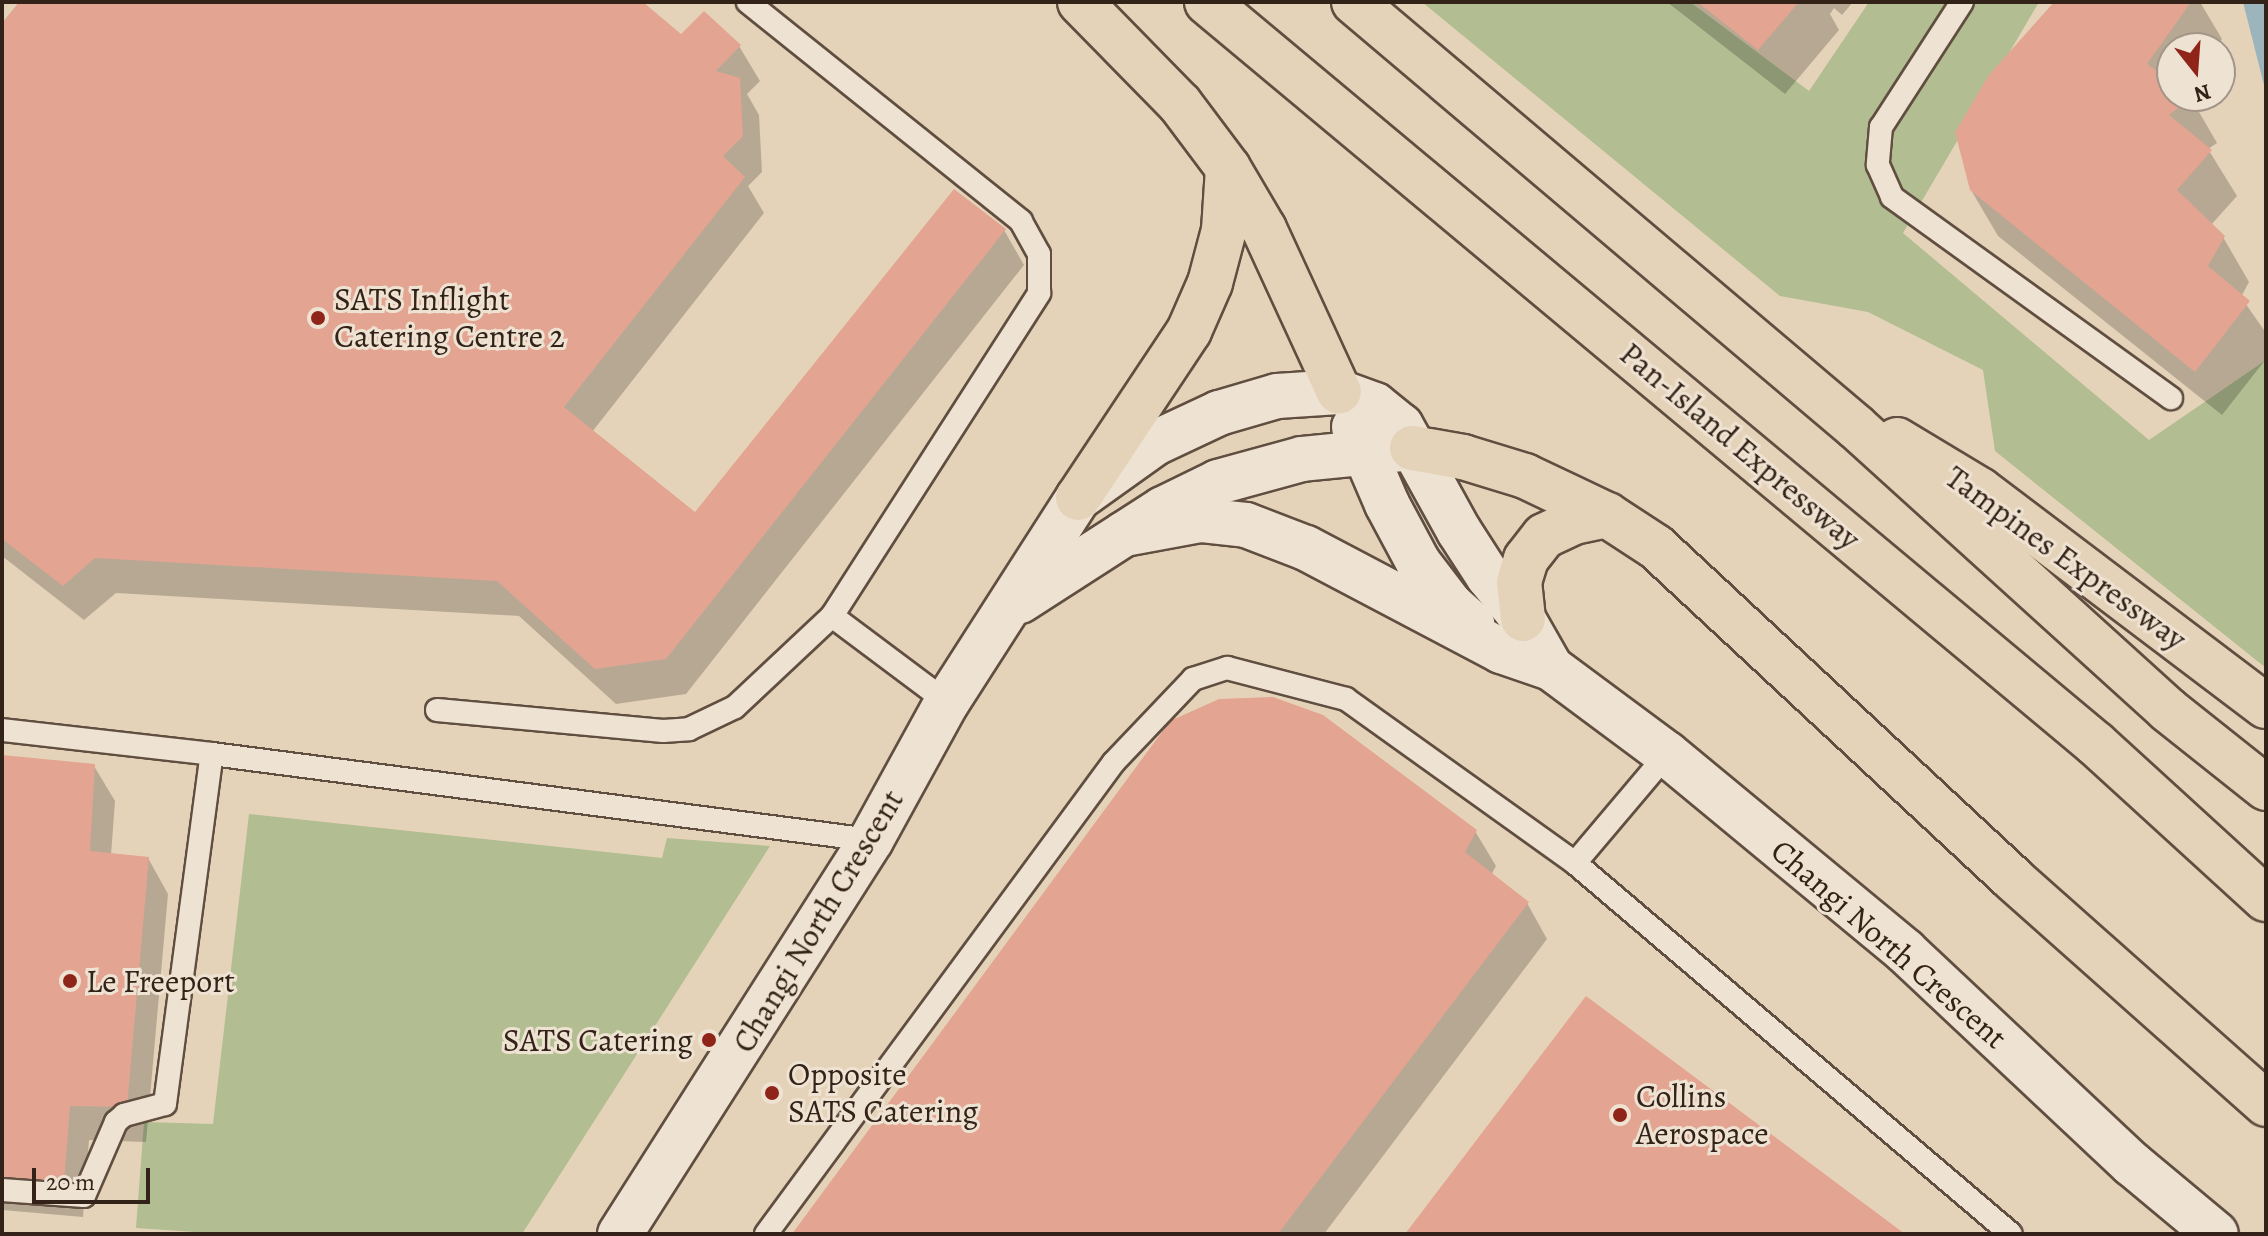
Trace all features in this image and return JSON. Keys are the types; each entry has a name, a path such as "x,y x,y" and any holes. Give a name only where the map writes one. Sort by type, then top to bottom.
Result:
{"highway":[{"path":"1080,2 1180,104 1228,168 1264,229 1339,392"},
{"name":"Pan-Island Expressway","path":"1207,2 2096,744 2266,899"},
{"path":"1354,2 1856,427 2168,710 2266,788"},
{"path":"1078,498 1189,331 1210,283 1224,230 1228,168"},
{"name":"Tampines Expressway","path":"1856,427 1894,438 1970,484 2266,706"},
{"path":"1412,448 1463,457 1525,476 1607,515 1656,547 1713,596 2013,879 2266,1104"},
{"path":"1512,635 1519,582 1526,559 1544,536 1574,522 1607,515"}],"street":[{"name":"Changi North Crescent","path":"1339,392 1418,562 1450,604 1512,635 1551,668 1667,754 1905,951 2132,1164 2216,1234"},
{"name":"Changi North Crescent","path":"620,1234 871,840 947,702 1078,498 1155,443 1219,413 1277,396 1339,392 1389,414 1401,426 1488,576 1512,635"},
{"name":"Changi North Crescent","path":"1011,606 1163,509 1218,482 1302,459 1412,448"},
{"name":"Changi North Crescent","path":"1124,534 1200,520 1246,525 1512,635"}],"lane":[{"path":"437,710 663,731 689,729 710,722 735,707 832,616 1039,293 1039,254 1021,221 748,2"},
{"path":"1962,2 1881,127 1878,165 1892,197 2171,398"},
{"path":"832,616 947,702"},
{"path":"766,1234 1114,762 1193,679 1227,668 1346,699 1575,863 2011,1234"},
{"path":"2,730 212,754 871,840"},
{"path":"2,1190 84,1196 116,1122 124,1115 165,1104 212,754"},
{"path":"1575,863 1667,754"}],"green space":[{"path":"1422,2 1690,2 1809,91 1869,2 2039,2 1903,233 2149,440 2266,360 2266,668 1995,451 1983,370 1868,312 1780,296"},
{"path":"249,814 662,858 667,838 770,846 522,1234 225,1234 136,1228 144,1122 213,1124"}],"water":[{"path":"2243,2 2266,2 2266,93"}],"building":[{"name":"SATS Inflight Catering Centre 2","path":"19,2 643,2 681,34 704,11 741,45 716,71 740,78 743,136 723,156 745,177 564,407 695,512 954,189 1006,229 666,659 595,669 497,581 95,558 63,586 2,539 2,23"},
{"path":"1697,2 1799,2 1758,50"},
{"path":"2054,2 2191,2 2170,32 2156,32 2156,51 2147,64 2156,70 2156,112 2173,112 2169,115 2212,150 2177,190 2225,236 2208,266 2250,301 2195,372 1970,190 1955,132 1989,75"},
{"path":"1273,697 1323,715 1477,830 1465,852 1529,902 1278,1234 792,1234 1170,721 1219,699"},
{"name":"Le Freeport","path":"2,755 95,764 90,851 149,857 127,1107 70,1106 64,1183 2,1177"},
{"name":"Collins Aerospace","path":"1586,996 1905,1234 1405,1234"}],"place":[{"name":"SATS Inflight Catering Centre 2","path":"318,318"},
{"name":"Le Freeport","path":"70,981"},
{"name":"SATS Catering","path":"709,1040"},
{"name":"Opposite SATS Catering","path":"772,1093"},
{"name":"Collins Aerospace","path":"1620,1115"}]}
